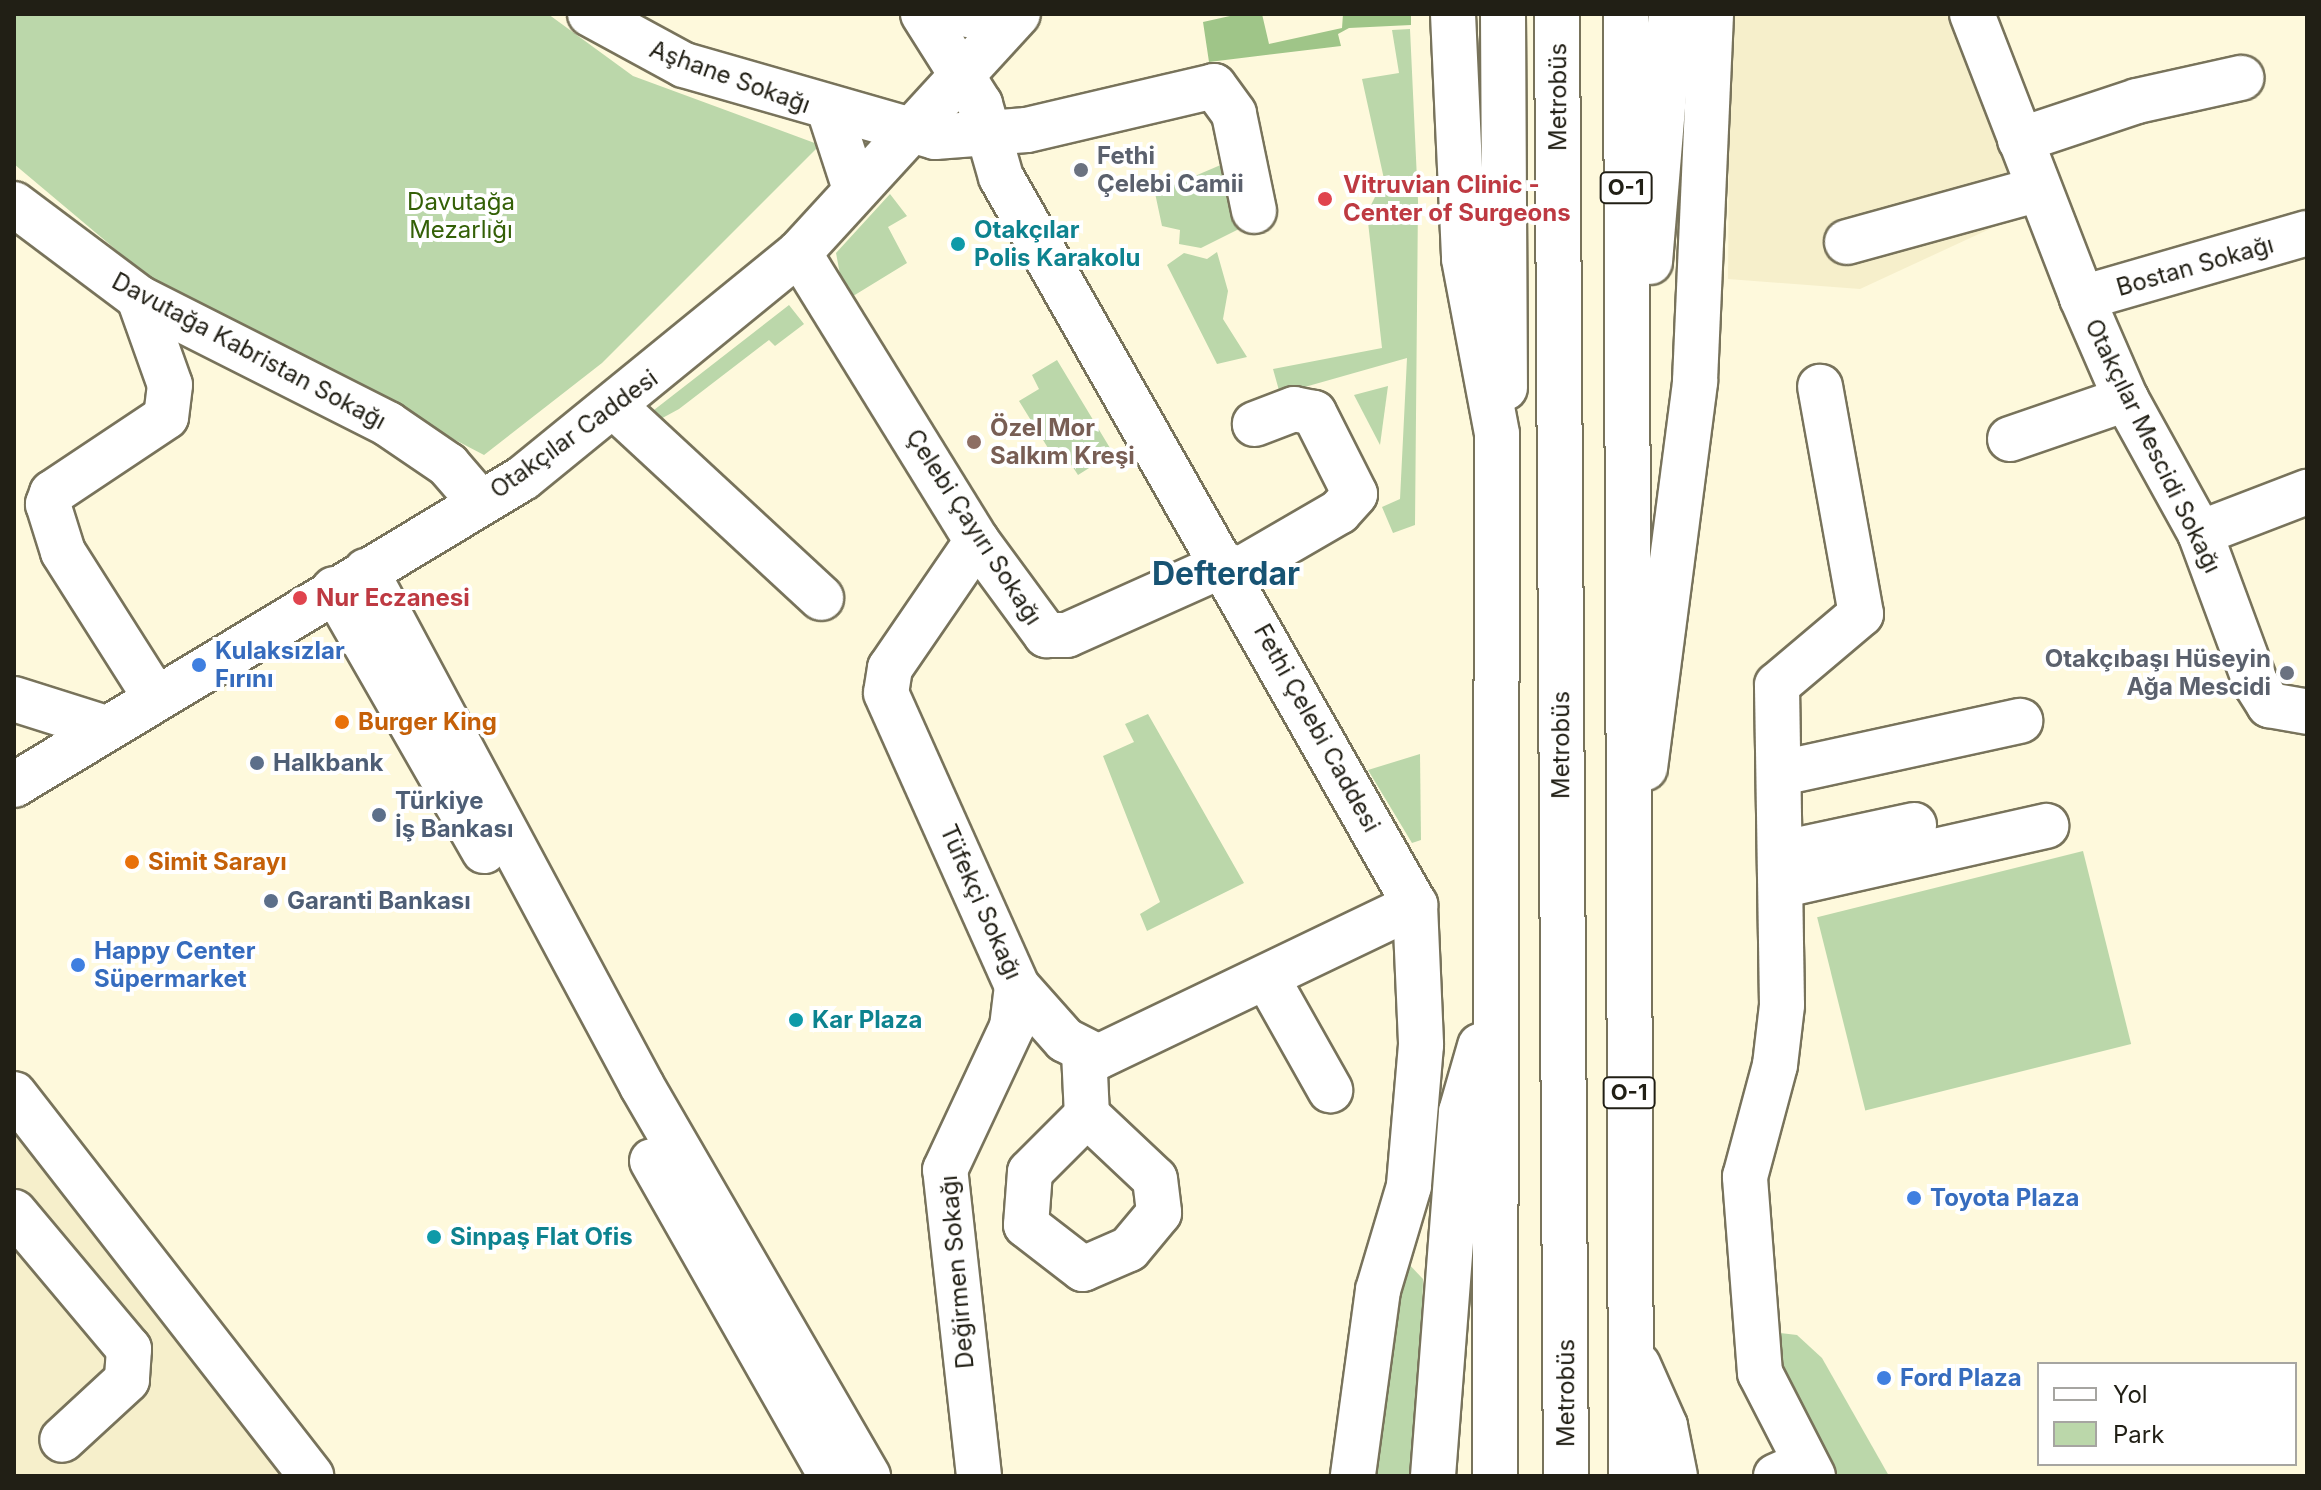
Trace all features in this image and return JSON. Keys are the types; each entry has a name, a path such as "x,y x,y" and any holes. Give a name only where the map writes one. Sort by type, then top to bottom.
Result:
{"main road":[{"name":"Aşhane Sokağı","path":"590,14 684,65 830,112 935,137 984,134 1214,86 1227,99 1254,211"},
{"name":"Fethi Çelebi Caddesi","path":"923,14 980,104 984,134 1001,177 1229,569 1415,905"},
{"path":"960,14 1015,18"},
{"path":"1453,14 1464,259 1497,434"},
{"path":"1495,1476 1497,434 1507,322 1503,14"},
{"name":"Metrobüs","path":"1557,14 1566,1476"},
{"name":"Metrobüs","path":"1585,14 1591,1476"},
{"name":"O-1","path":"1626,14 1631,1476"},
{"path":"1628,362 1647,282 1671,14"},
{"path":"1628,841 1657,717 1679,547 1695,381 1711,14"},
{"name":"Otakçılar Mescidi Sokağı","path":"1972,14 2082,298 2126,399 2200,533 2256,684 2269,705 2307,712"},
{"name":"Otakçılar Caddesi","path":"14,785 103,727 480,502 615,407 799,253 908,129 1015,18"},
{"path":"2020,140 2137,101 2241,78"},
{"path":"830,112 855,189"},
{"path":"1847,242 2039,189"},
{"name":"Davutağa Kabristan Sokağı","path":"14,204 139,298 388,424 448,465 480,502"},
{"name":"Bostan Sokağı","path":"2082,298 2307,233"},
{"name":"Çelebi Çayırı Sokağı","path":"799,253 977,541 1036,627 1057,637 1229,569 1339,512 1355,494 1314,413 1294,409 1255,424"},
{"path":"139,298 170,385 166,417 52,493 48,504 63,552 155,697"},
{"path":"1798,1472 1760,1373 1746,1214 1752,1137 1775,1065 1782,1005 1783,869 1777,685 1861,614 1820,387"},
{"path":"2010,439 2126,399"},
{"path":"615,407 821,598"},
{"path":"2200,533 2307,492"},
{"name":"Tüfekçi Sokağı","path":"977,541 890,668 886,693 1017,986 1084,1052"},
{"path":"350,580 831,1476"},
{"path":"350,580 868,1476"},
{"path":"14,699 103,727"},
{"path":"1781,773 2020,721"},
{"path":"1783,869 2000,807"},
{"path":"1783,869 2046,826"},
{"path":"1087,1115 1084,1052 1098,1057 1415,905 1421,1045 1409,1186 1378,1290 1353,1476"},
{"path":"1267,978 1330,1090"},
{"name":"Değirmen Sokağı","path":"979,1476 945,1170 1012,1027 1017,986"},
{"path":"1433,1476 1461,1112 1494,998"},
{"path":"14,1094 311,1476"},
{"path":"14,1212 129,1349 127,1380 62,1440"},
{"path":"1630,1346 1665,1426 1675,1476"}],"shaded area":[{"path":"1730,14 1949,14 2022,214 1860,289 1728,279"},
{"path":"14,1117 297,1476 14,1476"}],"green space":[{"name":"Davutağa Mezarlığı","path":"14,14 548,14 633,76 820,145 602,363 484,455 158,285 14,164"},
{"path":"1239,14 1262,14 1269,44 1342,28 1343,14 1411,14 1411,25 1349,28 1338,34 1341,46 1209,62 1203,22"},
{"path":"1410,29 1418,201 1415,525 1393,533 1382,507 1400,499 1407,358 1280,394 1273,369 1382,348 1367,213 1384,179 1362,79 1399,73 1392,30"},
{"path":"1230,161 1243,227 1201,248 1179,244 1180,230 1162,226 1155,193"},
{"path":"890,194 907,216 888,227 907,263 845,301 836,253"},
{"path":"1217,252 1228,291 1223,319 1247,357 1217,364 1167,265 1184,253 1207,259"},
{"path":"789,305 804,324 775,346 769,340 679,409 644,428 636,424"},
{"path":"1057,360 1113,453 1078,475 1065,455 1056,461 1019,401 1039,389 1032,375"},
{"path":"1388,386 1380,445 1354,395"},
{"path":"1148,714 1244,883 1147,931 1140,914 1160,902 1103,756 1134,742 1125,724"},
{"path":"1420,754 1421,840 1412,843 1368,770"},
{"path":"2083,851 2131,1044 1865,1110 1817,917"},
{"path":"1403,1258 1423,1279 1418,1476 1366,1476"},
{"path":"1773,1332 1797,1335 1822,1358 1889,1476 1835,1476 1773,1381"}],"place":[{"name":"Fethi Çelebi Camii","path":"1081,170"},
{"name":"Vitruvian Clinic - Center of Surgeons","path":"1325,199"},
{"name":"Otakçılar Polis Karakolu","path":"958,244"},
{"name":"Özel Mor Salkım Kreşi","path":"974,442"},
{"name":"Nur Eczanesi","path":"300,598"},
{"name":"Kulaksızlar Fırını","path":"199,665"},
{"name":"Otakçıbaşı Hüseyin Ağa Mescidi","path":"2287,673"},
{"name":"Burger King","path":"342,722"},
{"name":"Halkbank","path":"257,763"},
{"name":"Türkiye İş Bankası","path":"379,815"},
{"name":"Simit Sarayı","path":"132,862"},
{"name":"Garanti Bankası","path":"271,901"},
{"name":"Happy Center Süpermarket","path":"78,965"},
{"name":"Kar Plaza","path":"796,1020"},
{"name":"Toyota Plaza","path":"1914,1198"},
{"name":"Sinpaş Flat Ofis","path":"434,1237"},
{"name":"Ford Plaza","path":"1884,1378"}],"district":[{"name":"Defterdar","path":"1226,574"}]}
